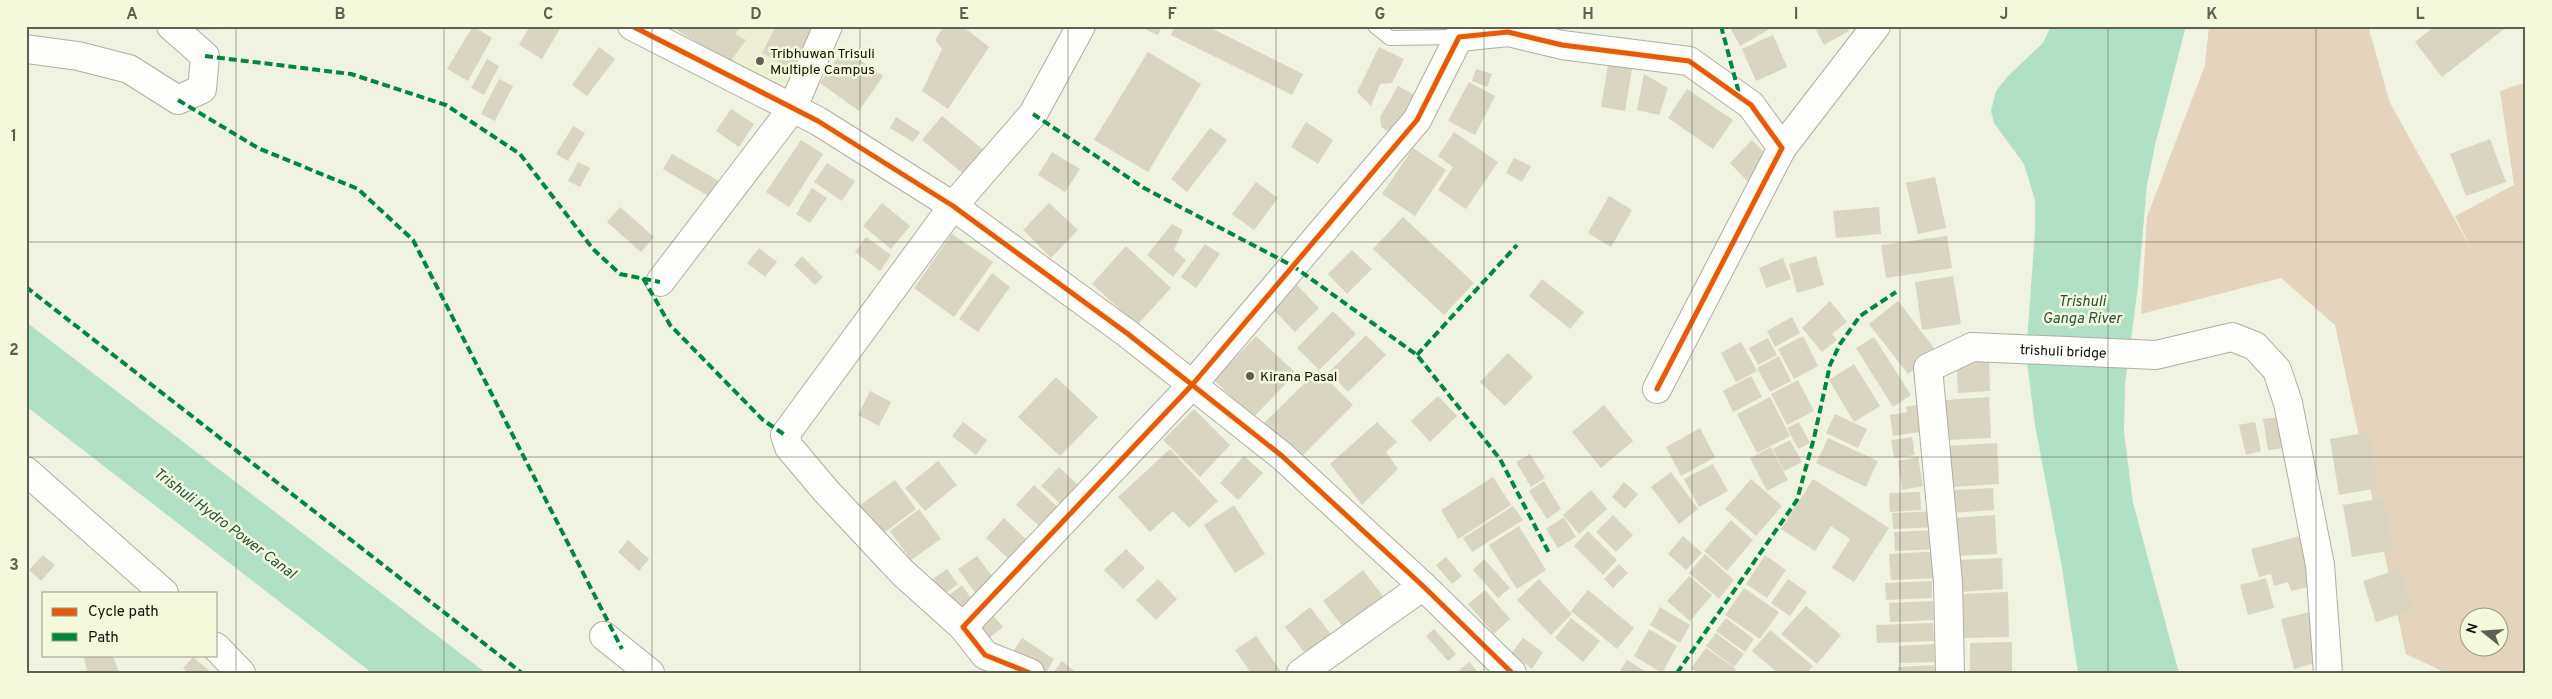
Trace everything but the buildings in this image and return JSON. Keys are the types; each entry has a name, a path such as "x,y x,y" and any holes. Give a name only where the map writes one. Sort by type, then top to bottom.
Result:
{"street":[{"path":"26,49 78,56 129,69 178,100 202,89 205,56 171,26"},
{"path":"632,26 818,121 953,206 1128,334 1282,456 1423,586 1512,673"},
{"path":"660,282 792,109 828,26"},
{"path":"1030,673 985,655 963,626 903,573 826,491 790,447 785,435 953,206 1033,114 1081,26"},
{"path":"1657,388 1782,148 1876,26"},
{"path":"963,626 1192,385 1417,120 1459,37 1508,32 1562,45 1689,61 1752,105 1782,148"},
{"name":"trishuli bridge","path":"1950,673 1948,582 1928,368 1972,347 2156,355 2232,337 2255,346 2277,370 2288,403 2320,565 2328,673"},
{"path":"26,471 163,592"},
{"path":"1301,673 1423,586"},
{"path":"604,636 650,673"},
{"path":"218,649 240,673"}],"lane":[{"path":"1375,26 1390,38 1459,37"}],"shaded area":[{"name":"Tribhuwan Trisuli Multiple Campus","path":"655,26 818,26 784,96"},
{"path":"2209,26 2368,26 2390,103 2473,252 2455,216 2514,185 2500,91 2526,82 2526,673 2446,673 2406,654 2335,325 2281,278 2141,314 2147,217 2205,65"}],"water":[{"name":"Trishuli Ganga River","path":"2051,26 2186,26 2155,145 2147,185 2138,286 2125,384 2124,432 2133,503 2179,673 2078,673 2062,568 2035,425 2026,354 2035,233 2035,200 2024,164 1994,123 1991,111 1996,91 2009,75 2043,43"},
{"name":"Trishuli Hydro Power Canal","path":"26,322 486,673 372,673 26,406"}],"marked path":[{"path":"1721,26 1740,97"},
{"path":"205,56 351,74 446,105 520,154 593,249 620,274 660,282"},
{"path":"178,100 258,148 358,189 413,240 622,649"},
{"path":"1033,114 1144,188 1293,266 1417,355 1500,459 1549,553"},
{"path":"1417,355 1517,245"},
{"path":"643,278 670,325 763,420 785,435"},
{"path":"26,287 522,673"},
{"path":"1677,673 1797,500 1814,438 1830,365 1840,344 1860,316 1896,292"}],"cycle path":[{"path":"632,26 818,121 953,206 1128,334 1282,456 1423,586 1512,673"},
{"path":"1030,673 985,655 963,627 1192,385 1417,120 1459,37 1508,32 1562,45 1689,61 1751,105 1782,148 1657,389"}],"place":[{"name":"Tribhuwan Trisuli Multiple Campus","path":"760,61"},
{"name":"Kirana Pasal","path":"1250,376"}]}
